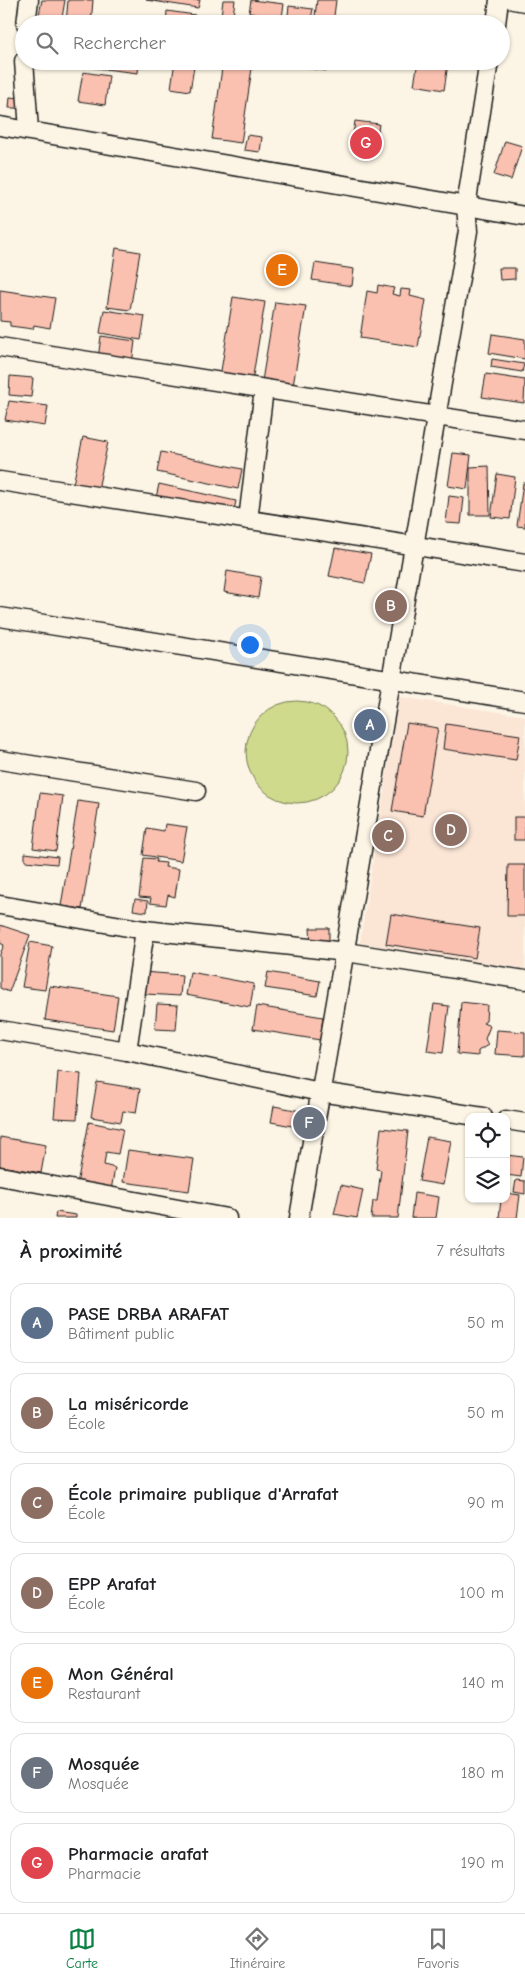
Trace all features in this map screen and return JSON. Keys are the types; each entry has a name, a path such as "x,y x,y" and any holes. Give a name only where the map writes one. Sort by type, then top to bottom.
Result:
{"street":[{"path":"27,15 29,0"},
{"path":"497,15 499,0"},
{"path":"514,0 525,2"},
{"path":"25,70 28,130"},
{"path":"299,1218 468,232 466,206 488,70"},
{"path":"0,126 525,216"},
{"path":"0,347 525,430"},
{"path":"248,520 264,389"},
{"path":"0,481 525,564"},
{"path":"0,617 525,701"},
{"path":"0,760 196,791"},
{"path":"0,905 145,930 346,952 525,980"},
{"path":"127,1051 145,930"},
{"path":"0,1030 127,1051 320,1092 465,1114"},
{"path":"510,1121 525,1123"},
{"path":"0,1176 227,1218"}],"shaded area":[{"path":"399,697 525,716 525,969 360,943"}],"green space":[{"path":"287,701 307,701 326,709 340,723 348,742 345,772 340,781 326,795 307,803 287,803 268,795 254,781 246,762 246,742 254,723 268,709"}],"building":[{"path":"42,0 65,0 62,15 39,15"},
{"path":"68,0 93,0 92,15 67,15"},
{"path":"146,0 200,0 198,8"},
{"path":"223,0 235,0 233,15 221,15"},
{"path":"251,0 284,4 282,15 249,13"},
{"path":"317,0 336,0 334,15 315,15"},
{"path":"289,6 313,9 312,15 288,15"},
{"path":"167,11 195,15 167,15"},
{"path":"113,70 138,70 138,73"},
{"path":"174,70 194,70 190,91 171,88"},
{"path":"222,70 252,70 241,143 212,139"},
{"path":"416,70 447,70 444,90 414,85"},
{"path":"83,72 109,76 105,105 78,101"},
{"path":"10,97 19,98 18,108 9,108"},
{"path":"355,121 379,124 375,152 351,148"},
{"path":"247,135 262,137 260,152 244,150"},
{"path":"505,141 522,146 511,180 494,175"},
{"path":"116,248 140,252 130,310 107,307"},
{"path":"315,263 354,269 352,286 312,280"},
{"path":"499,268 515,268 515,279 500,280"},
{"path":"378,285 394,288 392,294 400,296 401,289 411,290 410,296 426,300 418,347 360,338 367,291 377,293"},
{"path":"0,290 55,298 50,328 34,325 33,329 10,326 10,322 0,321"},
{"path":"233,297 265,302 252,382 220,377"},
{"path":"275,302 306,306 293,386 262,381"},
{"path":"104,310 145,316 141,340 100,333"},
{"path":"492,334 525,339 525,359 489,353"},
{"path":"101,336 135,341 132,364 98,359"},
{"path":"492,359 524,364 522,372 491,367"},
{"path":"486,374 525,380 524,403 482,397"},
{"path":"10,376 33,378 31,397 9,395"},
{"path":"9,401 48,406 45,426 5,420"},
{"path":"83,437 108,442 97,494 72,489"},
{"path":"161,452 242,469 238,489 157,472"},
{"path":"453,453 471,455 467,489 448,486"},
{"path":"489,466 490,515 470,515 470,467"},
{"path":"497,474 515,477 510,519 491,517"},
{"path":"523,483 525,483 525,527 517,526"},
{"path":"159,484 236,501 233,515 156,498"},
{"path":"449,496 464,498 461,524 446,523"},
{"path":"335,548 371,554 365,583 329,576"},
{"path":"227,571 261,577 258,598 224,592"},
{"path":"407,723 438,728 423,816 392,811"},
{"path":"446,724 520,735 516,760 443,749"},
{"path":"40,793 63,796 56,851 33,848"},
{"path":"78,801 99,804 82,909 61,906"},
{"path":"514,817 525,817 525,840 514,840"},
{"path":"165,824 187,827 181,861 143,855 147,828 164,831"},
{"path":"25,853 58,857 57,864 25,861"},
{"path":"144,858 157,859 156,862 166,863 165,867 179,869 175,897 168,895 166,905 150,903 151,898 139,897"},
{"path":"508,865 525,865 525,916 507,916"},
{"path":"135,899 148,901 147,912 133,910"},
{"path":"391,914 480,928 475,958 386,944"},
{"path":"0,925 30,935 9,992 0,988 0,954 4,945 0,943"},
{"path":"310,928 329,928 329,944 311,944"},
{"path":"30,942 52,946 45,990 22,987"},
{"path":"129,971 182,975 180,996 128,993"},
{"path":"190,972 254,984 250,1007 186,995"},
{"path":"268,972 320,981 317,996 265,988"},
{"path":"50,986 118,996 113,1030 45,1020"},
{"path":"461,1002 487,1005 486,1021 483,1023 490,1026 485,1039 488,1045 478,1051 478,1056 457,1054"},
{"path":"157,1004 178,1005 176,1030 155,1029"},
{"path":"434,1004 449,1006 443,1053 427,1051"},
{"path":"257,1006 323,1017 320,1040 253,1029"},
{"path":"497,1030 525,1032 525,1056 495,1054"},
{"path":"58,1072 81,1074 77,1119 54,1118"},
{"path":"97,1082 140,1089 136,1113 123,1111 121,1122 91,1117"},
{"path":"274,1106 306,1112 303,1128 271,1122"},
{"path":"89,1122 123,1129 118,1154 106,1152 104,1165 115,1168 111,1190 77,1184"},
{"path":"381,1128 408,1131 398,1218 371,1218 373,1201 377,1201 381,1170 376,1169"},
{"path":"0,1137 46,1145 41,1173 0,1166"},
{"path":"427,1137 451,1141 443,1185 419,1181"},
{"path":"128,1150 194,1159 189,1191 123,1182"},
{"path":"510,1155 523,1157 521,1177 510,1176"},
{"path":"516,1180 525,1181 525,1194 514,1192"},
{"path":"341,1185 363,1190 357,1218 334,1214"},
{"path":"414,1193 439,1197 436,1218 411,1218"},
{"path":"510,1194 520,1195 517,1218 499,1218 501,1203 510,1203"},
{"path":"56,1212 76,1215 76,1218 55,1218"}],"place":[{"name":"Pharmacie arafat","path":"366,143"},
{"name":"Mon Général","path":"282,270"},
{"name":"La miséricorde","path":"391,606"},
{"name":"PASE DRBA ARAFAT","path":"370,725"},
{"name":"EPP Arafat","path":"451,830"},
{"name":"École primaire publique d'Arrafat","path":"388,836"},
{"name":"Mosquée","path":"309,1123"}]}
